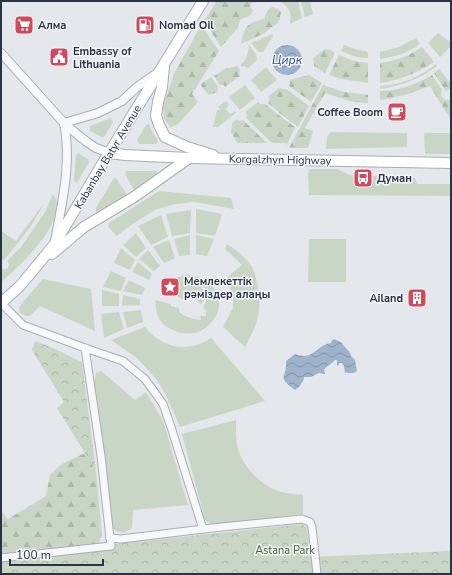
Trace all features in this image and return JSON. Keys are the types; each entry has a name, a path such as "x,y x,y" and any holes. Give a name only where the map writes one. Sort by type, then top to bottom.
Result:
{"main road":[{"name":"Kabanbay Batyr Avenue","path":"1,303 20,286 54,245 203,1"},
{"path":"162,68 162,87 156,116 165,137 187,147 224,159"},
{"name":"Korgalzhyn Highway","path":"110,153 189,158 451,163"},
{"path":"33,270 84,227 134,197 189,158"}],"street":[{"path":"1,53 64,123 96,148 110,153"},
{"path":"64,123 98,112 122,101 137,87 162,68"},
{"path":"54,245 65,186 67,141 64,123"},
{"path":"1,303 23,325 123,361 145,379 163,404 172,427 203,529"},
{"path":"1,558 111,546 101,456 85,348"},
{"path":"110,538 121,539 302,519 310,522 312,527 317,574"}],"green space":[{"path":"217,1 257,1 252,3 250,6 253,10 251,15 240,20 238,28 221,47 204,21"},
{"path":"283,1 298,1 302,18 290,24 290,12 282,3"},
{"path":"301,1 310,1 313,14 305,17"},
{"path":"272,7 281,12 279,22 263,34 241,44 243,33 247,27 254,22 264,19 268,10"},
{"path":"201,25 219,51 192,94 198,102 177,125 170,127 164,118 163,106 174,74"},
{"path":"438,33 451,43 451,46 440,57 428,43"},
{"path":"272,34 273,36 263,52 259,52 251,43"},
{"path":"416,38 420,44 410,50 391,57 380,59 380,52 399,47"},
{"path":"249,45 256,54 257,60 248,68 242,67 240,65 246,59"},
{"path":"344,45 366,51 368,53 368,58 356,57 341,51"},
{"path":"422,47 434,62 408,76 380,83 380,63 402,58"},
{"path":"325,49 331,50 335,53 325,73 314,66 313,58"},
{"path":"339,55 354,61 368,63 368,83 342,79 329,75"},
{"path":"436,64 437,66 431,71 417,78 403,84 380,89 380,86 410,80"},
{"path":"237,66 240,70 240,76 225,87 224,85 220,85 214,76 226,68"},
{"path":"266,67 277,80 261,92 251,80"},
{"path":"439,69 451,84 451,88 446,91 434,73"},
{"path":"309,75 322,83 311,102 289,86 290,80"},
{"path":"432,75 442,90 441,95 444,99 449,100 451,103 451,117 449,117 430,86 412,93 380,100 380,91 407,87"},
{"path":"211,77 218,87 217,92 209,95 201,86 202,83"},
{"path":"245,85 255,98 240,110 229,97"},
{"path":"323,85 344,92 368,95 368,103 353,102 325,93 305,128 313,131 308,148 289,148"},
{"path":"279,88 286,89 309,106 298,127 268,103 270,99 268,97"},
{"path":"226,101 229,104 226,109 230,114 235,111 236,113 218,127 213,127 217,110 221,110 218,107"},
{"path":"258,102 260,104 265,104 295,127 287,145 285,143 272,143 246,118 246,111"},
{"path":"111,118 113,122 104,137 90,131 90,126"},
{"path":"237,119 239,121 243,120 267,143 238,143 231,133 232,123"},
{"path":"149,124 158,141 156,144 139,144 137,140 146,125"},
{"path":"331,132 407,133 407,147 326,149 327,137"},
{"path":"451,133 451,154 425,154 424,134"},
{"path":"78,153 88,159 89,162 77,183 74,181 76,155"},
{"path":"310,169 337,169 350,175 415,178 417,184 451,184 451,196 309,195 308,173"},
{"path":"126,171 156,171 158,175 134,190 125,174"},
{"path":"114,178 116,178 127,195 99,213 96,213 96,208"},
{"path":"159,191 231,198 234,209 194,202 175,204 155,210 117,236 108,227 109,223"},
{"path":"53,194 57,204 55,216 49,229 30,254 1,282 2,269 7,268 9,264 7,261 21,247 45,212"},
{"path":"44,203 26,233 4,260 1,260 1,231 16,241"},
{"path":"196,209 222,214 215,236 196,233"},
{"path":"191,210 190,233 172,236 166,214"},
{"path":"161,215 168,237 151,245 138,226"},
{"path":"136,233 146,248 136,257 123,245"},
{"path":"190,235 190,255 179,256 174,239"},
{"path":"196,235 214,239 207,256 196,254"},
{"path":"309,239 346,239 346,282 308,282"},
{"path":"169,240 175,258 164,263 153,247"},
{"path":"227,244 248,261 255,275 259,291 258,316 245,347 223,327 233,308 233,296 226,278 242,265 225,249"},
{"path":"121,248 135,260 130,270 114,263"},
{"path":"148,250 160,266 154,271 139,259"},
{"path":"138,262 152,274 149,280 132,272"},
{"path":"111,271 126,278 121,291 103,287"},
{"path":"184,275 198,276 209,282 217,292 219,298 219,309 210,324 200,331 190,334 173,330 164,325 157,315 155,305 155,300 171,304 171,306 179,308 179,312 196,319 201,320 200,316 206,316 206,310 203,307 207,296 204,287 200,283 190,279 185,278 180,279 194,281 201,286 204,301 200,304 194,298 189,298 185,301 166,289 169,284 176,281 172,282 172,280"},
{"path":"43,279 91,289 95,331 40,306 30,316 20,313 19,307"},
{"path":"129,280 145,288 142,295 123,291"},
{"path":"102,290 119,294 119,306 102,306"},
{"path":"123,295 140,299 140,305 122,306"},
{"path":"141,310 143,322 127,328 123,312"},
{"path":"119,312 124,329 104,338 101,314"},
{"path":"145,327 160,340 167,344 176,346 193,346 211,338 265,401 180,427 165,393 156,379 137,358 111,340"},
{"path":"35,341 82,362 96,471 57,408 64,402 32,350"},
{"path":"101,371 135,400 146,392 164,424 188,505 133,510 132,528 125,532 120,532 112,528 94,386 96,373"},
{"path":"236,420 237,445 242,459 250,471 273,489 303,495 303,514 216,524 205,520 182,434"},
{"path":"85,453 96,471 102,535 98,545 1,556 1,511 8,519 46,496 50,475 60,465"},
{"name":"Astana Park","path":"302,524 307,528 310,557 451,551 451,574 1,574 1,556"}],"water":[{"name":"Цирк","path":"287,45 297,50 302,60 297,70 287,75 277,70 272,60 277,50"},
{"path":"334,339 341,342 355,360 357,371 354,373 346,372 345,374 342,363 339,363 338,366 337,360 335,360 325,368 325,374 319,373 311,377 304,377 303,382 295,390 286,382 284,377 286,361 295,354 304,356 312,354 324,345 331,343"}],"place":[{"name":"Алма","path":"24,25"},
{"name":"Nomad Oil","path":"145,25"},
{"name":"Embassy of Lithuania","path":"59,57"},
{"name":"Coffee Boom","path":"397,112"},
{"name":"Думан","path":"363,178"},
{"name":"Мемлекеттік рәміздер алаңы","path":"170,287"},
{"name":"Ailand","path":"417,298"}]}
